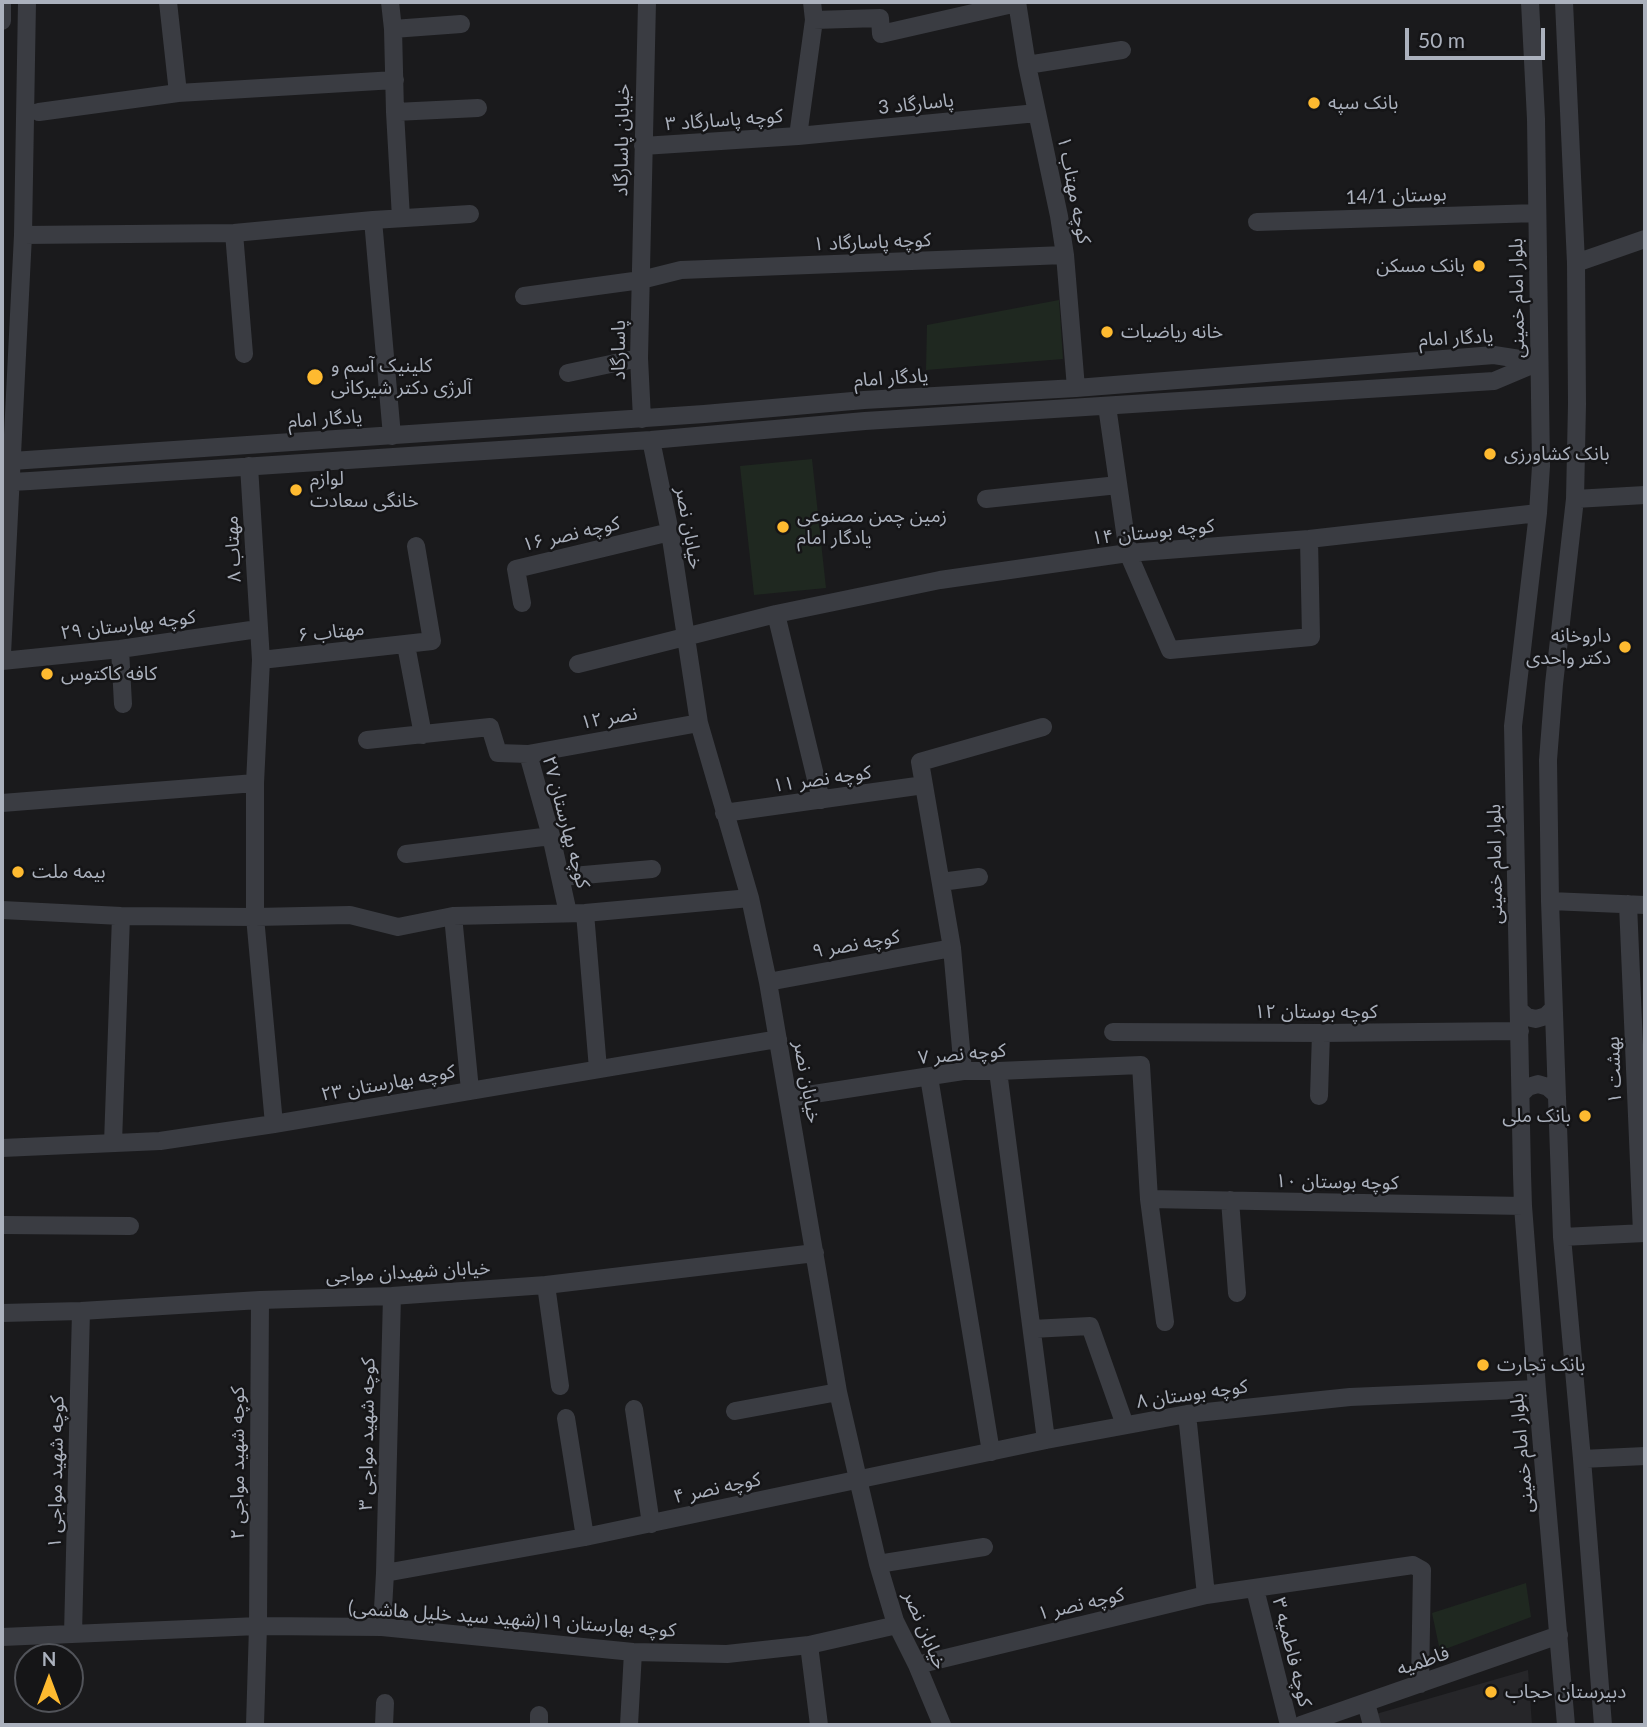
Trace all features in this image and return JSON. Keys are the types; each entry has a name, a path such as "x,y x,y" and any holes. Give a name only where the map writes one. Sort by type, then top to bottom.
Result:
{"street":[{"path":"2,2 2,21"},
{"path":"2,654 6,480 23,235 27,2"},
{"path":"168,2 178,93"},
{"path":"390,2 401,218"},
{"name":"خیابان پاسارگاد","path":"641,280 647,2"},
{"path":"813,11 880,18 881,34 1017,2"},
{"name":"کوچه مهتاب ۱","path":"1017,2 1065,255 1076,388"},
{"name":"بلوار امام خمینی","path":"1530,2 1536,119 1541,466 1513,726 1523,1206 1566,1725"},
{"path":"1564,2 1576,262 1577,404 1575,499 1548,760 1549,901 1562,1237 1603,1725"},
{"name":"کوچه پاسارگاد ۳","path":"643,146 798,136 813,11"},
{"path":"393,29 461,24"},
{"path":"1027,65 1122,50"},
{"path":"39,112 178,93 395,80"},
{"path":"395,113 478,108"},
{"name":"پاسارگاد 3","path":"798,136 1037,113"},
{"name":"بوستان 14/1","path":"1257,222 1537,213"},
{"path":"23,235 234,233 470,214"},
{"path":"373,220 392,436"},
{"path":"234,233 244,354"},
{"path":"1576,262 1645,239"},
{"name":"کوچه پاسارگاد ۱","path":"524,296 641,280 681,270 1065,255"},
{"name":"پاسارگاد","path":"641,280 639,358 642,419"},
{"name":"یادگار امام","path":"7,463 642,419 864,400 1076,388 1494,355 1539,362"},
{"path":"568,373 639,358"},
{"path":"6,480 651,440 865,421 1494,381 1539,362"},
{"path":"864,400 865,421"},
{"path":"1107,406 1128,553 1170,650 1311,637 1309,539"},
{"name":"خیابان نصر","path":"651,440 670,533 699,723 750,898 768,982 838,1392 878,1564 897,1625 942,1725"},
{"path":"53,458 49,465 54,479"},
{"name":"مهتاب ۸","path":"249,466 261,660 255,783 255,917 274,1124"},
{"path":"986,499 1118,485"},
{"path":"1575,499 1645,495"},
{"name":"کوچه بوستان ۱۴","path":"578,664 776,614 940,580 1128,553 1309,539 1538,513"},
{"name":"کوچه نصر ۱۶","path":"522,603 516,569 670,533"},
{"name":"مهتاب ۶","path":"261,660 432,641 416,546"},
{"path":"776,614 821,800"},
{"name":"کوچه بهارستان ۲۹","path":"2,661 120,649 258,629"},
{"path":"406,645 423,735"},
{"path":"120,649 123,704"},
{"name":"نصر ۱۲","path":"528,754 699,723"},
{"name":"کوچه بهارستان ۲۷","path":"367,740 490,727 498,753 528,754 561,877 577,913 598,1069"},
{"path":"963,1071 952,948 920,762 1043,727"},
{"path":"2,803 255,783"},
{"name":"کوچه نصر ۱۱","path":"724,813 924,785"},
{"path":"406,854 551,836"},
{"path":"561,877 652,869"},
{"path":"941,882 979,877"},
{"path":"2,909 121,916 350,915 398,927 453,916 577,913 750,898"},
{"path":"1549,901 1636,905"},
{"name":"بهشت ۱","path":"1636,905 1643,1233"},
{"path":"113,1143 121,916"},
{"path":"453,916 470,1090"},
{"name":"کوچه نصر ۹","path":"768,982 952,948"},
{"path":"1519,1010 1527,1017 1536,1019 1546,1016 1553,1009"},
{"name":"کوچه بوستان ۱۲","path":"1112,1032 1520,1031"},
{"path":"1319,1096 1321,1033"},
{"name":"کوچه بهارستان ۲۳","path":"2,1148 160,1140 274,1124 778,1039"},
{"name":"کوچه نصر ۷","path":"788,1098 963,1071 1141,1065 1149,1199"},
{"path":"998,1071 1046,1440"},
{"path":"929,1077 991,1452"},
{"path":"1521,1094 1528,1087 1538,1084 1548,1087 1556,1094"},
{"path":"1149,1199 1165,1322"},
{"name":"کوچه بوستان ۱۰","path":"1149,1199 1523,1206"},
{"path":"1230,1200 1237,1293"},
{"path":"2,1225 130,1226"},
{"path":"1562,1237 1643,1233"},
{"name":"خیابان شهیدان مواجی","path":"2,1313 392,1296 546,1285 815,1253"},
{"path":"546,1285 560,1386"},
{"name":"کوچه شهید مواجی ۳","path":"382,1627 392,1296"},
{"name":"کوچه شهید مواجی ۲","path":"255,1725 260,1300"},
{"name":"کوچه شهید مواجی ۱","path":"73,1634 81,1311"},
{"path":"1032,1329 1090,1326 1125,1425"},
{"name":"کوچه بوستان ۸","path":"858,1479 1187,1414 1350,1397 1537,1389"},
{"path":"735,1411 838,1392"},
{"path":"634,1409 651,1524"},
{"path":"1187,1414 1206,1595"},
{"path":"566,1418 585,1537"},
{"path":"1582,1459 1645,1456"},
{"name":"کوچه نصر ۴","path":"385,1573 651,1524 858,1479"},
{"path":"878,1564 984,1546"},
{"name":"کوچه نصر ۱","path":"917,1665 1206,1595 1413,1565 1422,1570 1420,1685"},
{"name":"کوچه فاطمیه ۳","path":"1255,1589 1289,1725"},
{"name":"کوچه بهارستان ۱۹(شهید سید خلیل هاشمی)","path":"2,1637 258,1626 382,1627 633,1652 727,1654 809,1645 897,1625"},
{"name":"فاطمیه","path":"1301,1725 1559,1635"},
{"path":"809,1645 819,1725"},
{"path":"629,1725 633,1652"},
{"path":"384,1725 385,1703"},
{"path":"1366,1703 1372,1725"}],"shaded area":[{"path":"1059,300 1063,359 926,370 927,325"},
{"name":"زمین چمن مصنوعی یادگار امام","path":"812,459 826,588 754,595 740,466"},
{"path":"1526,1583 1531,1617 1440,1651 1432,1613"},
{"name":"دبیرستان حجاب","path":"1528,1670 1532,1725 1380,1725 1376,1714"}],"place":[{"name":"بانک سپه","path":"1314,103"},
{"name":"بانک مسکن","path":"1479,266"},
{"name":"خانه ریاضیات","path":"1107,332"},
{"name":"کلینیک آسم و آلرژی دکتر شیرکانی","path":"315,377"},
{"name":"بانک کشاورزی","path":"1490,454"},
{"name":"لوازم خانگی سعادت","path":"296,490"},
{"name":"زمین چمن مصنوعی یادگار امام","path":"783,527"},
{"name":"داروخانه دکتر واحدی","path":"1625,647"},
{"name":"کافه کاکتوس","path":"47,674"},
{"name":"بیمه ملت","path":"18,872"},
{"name":"بانک ملی","path":"1585,1116"},
{"name":"بانک تجارت","path":"1483,1365"},
{"name":"دبیرستان حجاب","path":"1491,1692"}]}
